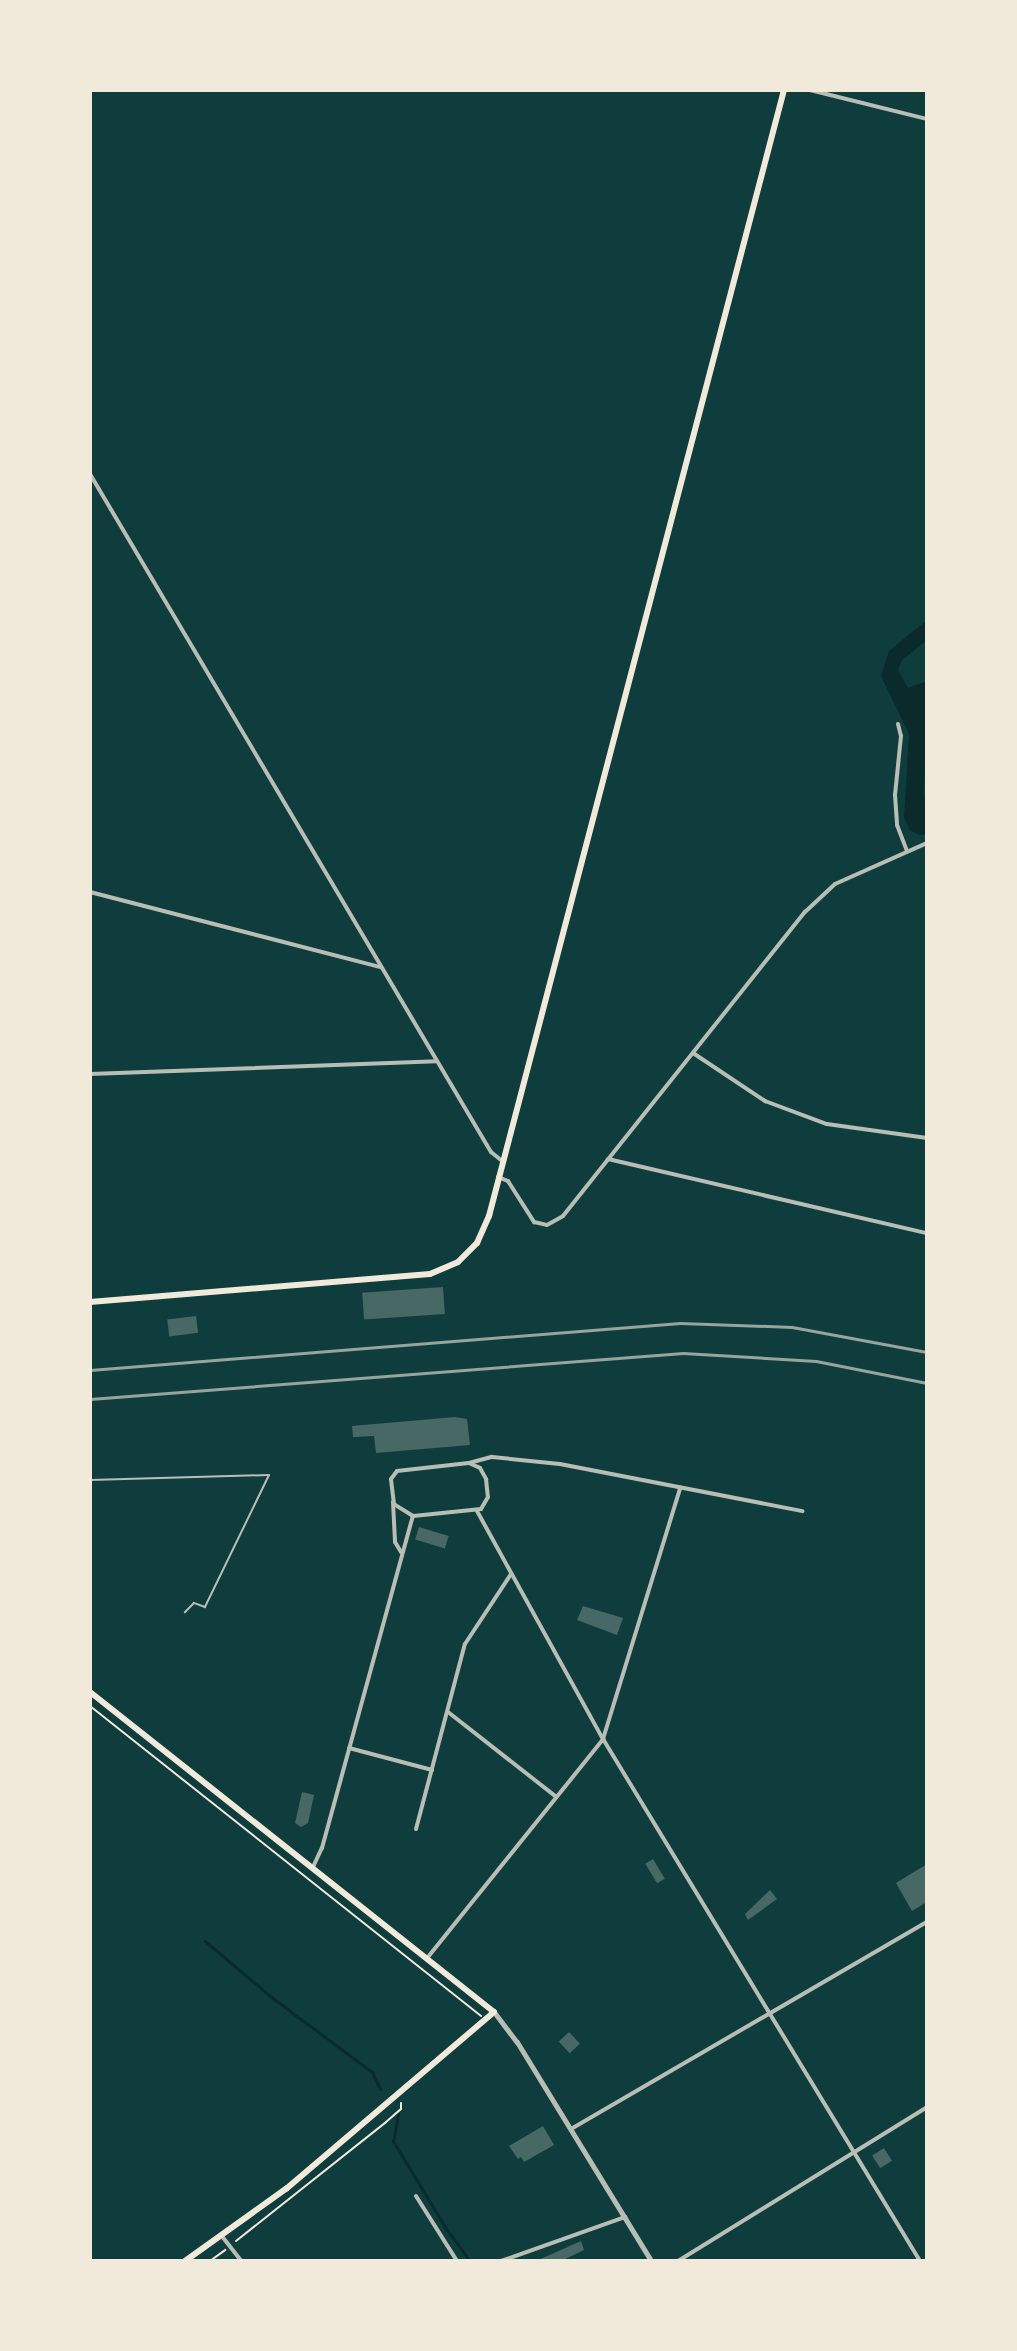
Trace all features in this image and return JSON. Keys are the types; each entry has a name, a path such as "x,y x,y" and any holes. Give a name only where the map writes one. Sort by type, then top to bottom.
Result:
{"main road":[{"path":"90,1302 439,1271 458,1262 477,1243 497,1181 784,90"},
{"path":"90,1692 494,2012 287,2188 185,2261"}],"street":[{"path":"810,90 927,119"},
{"path":"90,474 491,1152 502,1161"},
{"path":"898,724 901,736 895,795 897,825 907,851"},
{"path":"497,1181 508,1181 534,1222 547,1225 563,1216 805,912 835,884 927,843"},
{"path":"90,892 381,967"},
{"path":"692,1053 765,1101 827,1124 927,1138"},
{"path":"90,1074 437,1061"},
{"path":"608,1159 927,1233"},
{"path":"401,1552 395,1539 391,1479 400,1469 469,1463 492,1457 802,1511"},
{"path":"392,1500 400,1511 413,1516 477,1511 487,1501 486,1479 480,1468 469,1463"},
{"path":"428,1957 603,1739 680,1488"},
{"path":"477,1511 603,1739 920,2261"},
{"path":"313,1867 322,1848 413,1516"},
{"path":"416,1829 465,1644 511,1574"},
{"path":"448,1712 555,1796"},
{"path":"348,1748 432,1770"},
{"path":"571,2129 927,1922"},
{"path":"494,2012 517,2042 651,2261"},
{"path":"678,2261 927,2107"},
{"path":"416,2196 457,2261"},
{"path":"501,2261 625,2217"},
{"path":"221,2235 241,2261"}],"lane":[{"path":"90,1480 269,1475 205,1607 194,1603 185,1612"}],"path":[{"path":"90,1706 485,2020"},
{"path":"210,2261 401,2109 400,2093"}],"water":[{"path":"927,620 927,640 902,660 898,670 908,688 927,681 924,791 927,834 919,835 910,830 904,818 909,734 881,676 889,651"}],"building":[{"path":"443,1287 445,1314 364,1320 362,1293"},
{"path":"196,1316 198,1333 169,1336 167,1320"},
{"path":"455,1417 467,1419 470,1445 376,1453 374,1436 353,1437 352,1426"},
{"path":"419,1527 449,1536 445,1548 415,1539"},
{"path":"583,1606 623,1618 617,1635 577,1620"},
{"path":"302,1792 314,1795 308,1823 301,1827 295,1823"},
{"path":"653,1859 665,1879 657,1883 645,1864"},
{"path":"927,1864 927,1902 912,1911 896,1883"},
{"path":"770,1890 777,1899 748,1920 745,1914"},
{"path":"569,2032 580,2044 570,2053 559,2042"},
{"path":"543,2126 554,2145 524,2162 521,2157 518,2159 509,2146"},
{"path":"884,2148 892,2161 880,2168 872,2155"},
{"path":"581,2241 584,2250 561,2261 536,2261"}],"waterway":[{"path":"205,1941 270,1996 372,2072 380,2089"},
{"path":"398,2114 393,2141 445,2227 470,2261"}],"railway":[{"path":"90,1370 680,1323 792,1327 927,1352"},
{"path":"90,1399 683,1353 816,1361 927,1383"}]}
